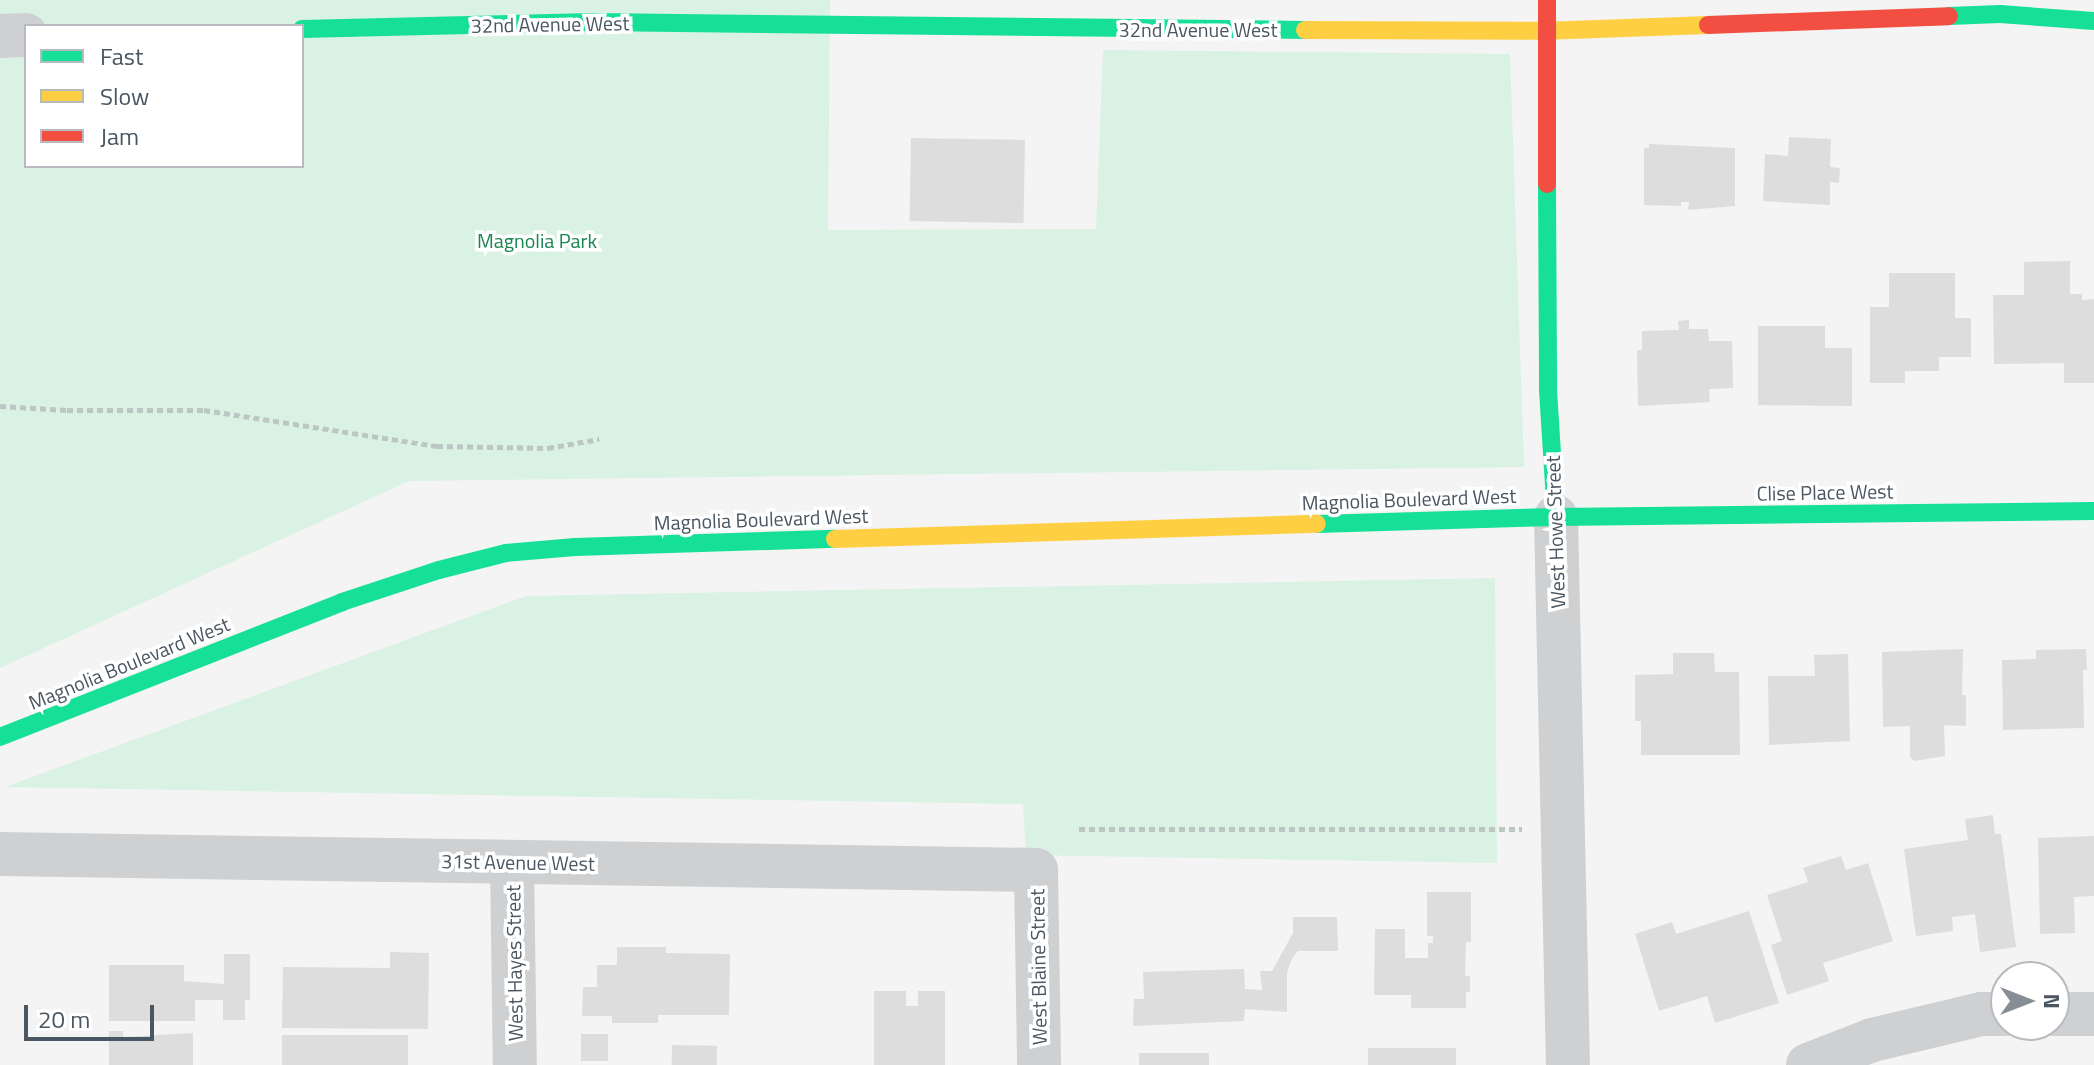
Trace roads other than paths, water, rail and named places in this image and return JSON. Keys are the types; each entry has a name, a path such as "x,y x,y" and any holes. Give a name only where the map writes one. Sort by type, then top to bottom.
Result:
{"street":[{"name":"West Howe Street","path":"1547,0 1548,390 1556,517 1568,1065"},
{"name":"32nd Avenue West","path":"304,29 593,22 978,29 1542,31 2000,14 2094,21"},
{"path":"0,36 24,35"},
{"name":"Clise Place West","path":"1556,517 2094,511"},
{"name":"Magnolia Boulevard West","path":"0,737 342,602 439,570 506,553 575,547 1556,517"},
{"name":"31st Avenue West","path":"0,854 1036,870"},
{"name":"West Hayes Street","path":"512,862 515,1065"},
{"name":"West Blaine Street","path":"1036,870 1039,1065"},
{"path":"1808,1065 1872,1040 1990,1014"},
{"path":"2070,1014 2094,1014"}],"park label":[{"name":"Magnolia Park","path":"537,240"}]}
